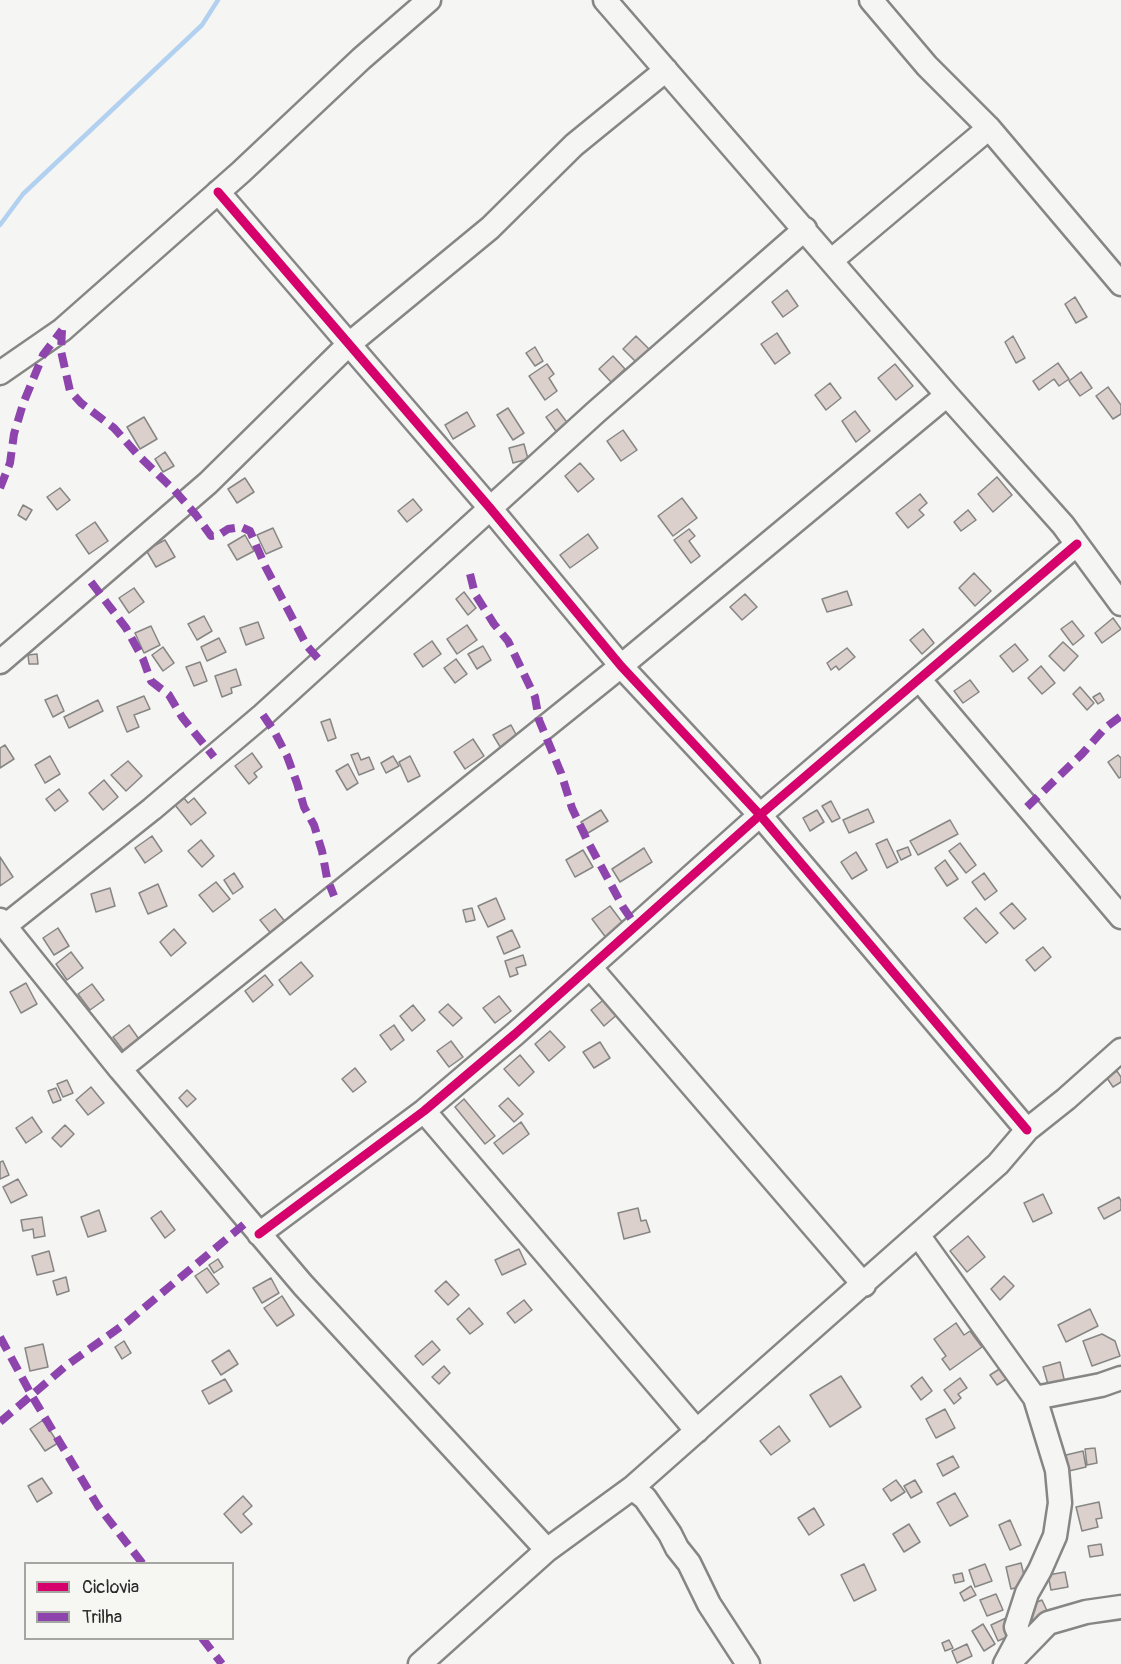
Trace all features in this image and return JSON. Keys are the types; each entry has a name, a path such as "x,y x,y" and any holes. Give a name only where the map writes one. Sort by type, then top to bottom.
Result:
{"street":[{"path":"0,373 62,330 429,0"},
{"path":"605,0 947,395 1064,525 1121,604"},
{"path":"871,0 927,66 989,129 1121,284"},
{"path":"0,662 201,490 348,345 490,228 574,145 666,70"},
{"path":"832,260 989,129"},
{"path":"218,192 490,508 621,666 759,815 1027,1130"},
{"path":"547,1550 303,1286 120,1069 3,923 152,809 263,715 596,412 804,229"},
{"path":"120,1069 621,666 947,395"},
{"path":"259,1234 424,1111 590,968 759,815 1077,544"},
{"path":"919,679 1121,916"},
{"path":"590,968 864,1285"},
{"path":"420,1664 547,1550 632,1488 864,1285 998,1164 1027,1130 1121,1050"},
{"path":"424,1111 696,1431"},
{"path":"918,1235 1035,1398 1057,1470 1060,1503 1055,1536 1027,1593 1016,1627 1020,1636 1007,1664"},
{"path":"1035,1398 1101,1385 1121,1378"},
{"path":"632,1488 645,1498 670,1534 676,1548 689,1563 709,1604 748,1664"},
{"path":"1007,1664 1048,1623 1086,1612 1121,1607"}],"building":[{"path":"787,290 798,306 783,317 772,302"},
{"path":"1075,297 1087,317 1076,323 1065,304"},
{"path":"777,333 790,353 775,364 761,344"},
{"path":"636,336 650,350 637,363 623,349"},
{"path":"1013,336 1025,358 1016,363 1005,342"},
{"path":"535,347 543,361 535,366 526,353"},
{"path":"613,356 625,369 611,382 599,369"},
{"path":"1058,363 1069,379 1059,386 1054,379 1039,390 1033,381"},
{"path":"547,364 554,374 549,378 557,391 545,400 529,376"},
{"path":"895,364 913,386 896,400 878,378"},
{"path":"1081,372 1092,388 1080,396 1069,381"},
{"path":"830,383 841,398 826,410 815,395"},
{"path":"1108,387 1121,405 1121,414 1113,419 1096,396"},
{"path":"508,408 524,433 513,440 497,415"},
{"path":"557,409 569,425 558,434 546,417"},
{"path":"855,411 870,431 856,442 842,421"},
{"path":"467,412 475,426 453,439 445,425"},
{"path":"144,417 157,439 140,449 127,427"},
{"path":"623,430 637,450 621,461 607,441"},
{"path":"524,444 528,459 513,463 509,448"},
{"path":"165,452 174,466 163,472 155,459"},
{"path":"580,463 594,479 578,492 565,476"},
{"path":"997,477 1012,495 993,512 978,494"},
{"path":"245,478 254,492 237,503 228,489"},
{"path":"60,488 70,500 57,510 47,497"},
{"path":"920,494 927,503 919,510 924,515 908,528 896,513"},
{"path":"682,498 697,518 673,536 658,516"},
{"path":"413,499 422,510 407,522 398,511"},
{"path":"23,505 32,510 26,520 18,515"},
{"path":"968,510 976,520 961,531 954,522"},
{"path":"95,522 108,541 89,554 76,535"},
{"path":"273,528 282,547 266,554 257,535"},
{"path":"689,529 695,536 689,541 700,556 691,563 674,540"},
{"path":"588,534 598,548 570,568 560,555"},
{"path":"245,535 254,551 237,560 228,545"},
{"path":"165,540 175,557 156,567 146,550"},
{"path":"974,573 991,591 975,606 959,588"},
{"path":"134,588 144,602 129,613 119,598"},
{"path":"847,591 852,605 827,612 822,599"},
{"path":"464,592 476,608 468,615 456,599"},
{"path":"745,594 757,607 742,620 730,607"},
{"path":"204,616 212,631 197,640 188,624"},
{"path":"1113,618 1121,629 1102,643 1095,633"},
{"path":"1072,621 1084,636 1073,645 1061,629"},
{"path":"258,622 264,638 246,645 240,628"},
{"path":"467,625 477,640 457,654 447,639"},
{"path":"151,626 160,645 144,653 135,633"},
{"path":"923,629 934,643 922,654 910,640"},
{"path":"219,638 226,652 207,661 201,647"},
{"path":"432,641 441,654 423,667 414,654"},
{"path":"1063,642 1078,656 1064,671 1049,656"},
{"path":"1015,644 1028,660 1013,672 1000,656"},
{"path":"483,646 491,660 477,669 468,654"},
{"path":"163,647 174,663 163,671 152,655"},
{"path":"847,648 855,657 839,670 836,666 831,670 827,663"},
{"path":"37,654 38,664 29,664 28,655"},
{"path":"456,659 467,674 455,683 444,668"},
{"path":"200,662 207,681 194,686 186,667"},
{"path":"1041,666 1055,683 1042,694 1028,678"},
{"path":"236,669 241,685 231,688 232,693 222,697 215,676"},
{"path":"970,680 979,692 963,703 954,691"},
{"path":"1080,687 1094,703 1087,710 1073,694"},
{"path":"1100,693 1104,700 1098,704 1093,697"},
{"path":"57,695 64,711 53,717 45,700"},
{"path":"144,696 150,709 134,715 139,727 127,732 117,707"},
{"path":"98,700 103,711 69,728 64,717"},
{"path":"330,719 336,738 328,741 321,722"},
{"path":"511,725 519,740 502,750 493,735"},
{"path":"473,739 484,756 465,769 454,752"},
{"path":"5,745 14,759 0,768 0,748"},
{"path":"252,753 262,767 254,773 257,777 249,784 235,766"},
{"path":"358,753 361,760 369,757 374,769 359,775 351,755"},
{"path":"1118,755 1121,758 1121,777 1119,778 1108,762"},
{"path":"50,756 60,774 45,783 35,765"},
{"path":"393,756 399,766 386,773 381,763"},
{"path":"410,756 420,776 408,782 399,762"},
{"path":"128,761 142,776 126,791 111,775"},
{"path":"348,764 358,783 347,790 336,771"},
{"path":"104,780 118,797 103,810 89,793"},
{"path":"59,789 68,801 55,811 46,799"},
{"path":"184,798 188,803 194,798 206,813 191,825 175,805"},
{"path":"831,801 840,818 832,822 822,806"},
{"path":"868,809 874,822 849,833 843,820"},
{"path":"601,810 608,821 588,833 581,822"},
{"path":"817,810 824,822 810,831 803,818"},
{"path":"950,820 958,834 918,855 910,841"},
{"path":"152,836 162,851 145,863 135,848"},
{"path":"887,839 898,862 887,868 876,844"},
{"path":"201,840 214,856 202,867 188,851"},
{"path":"960,843 976,865 966,873 949,851"},
{"path":"908,847 911,855 901,860 897,851"},
{"path":"644,848 652,862 620,882 612,869"},
{"path":"583,850 593,867 575,877 566,860"},
{"path":"856,852 867,870 852,879 841,862"},
{"path":"0,857 13,877 0,886"},
{"path":"945,860 958,879 947,886 935,868"},
{"path":"234,873 243,887 233,894 224,880"},
{"path":"984,873 997,891 985,900 972,882"},
{"path":"216,882 230,899 213,912 199,895"},
{"path":"158,884 167,906 148,914 139,893"},
{"path":"110,888 115,906 96,912 91,894"},
{"path":"496,898 505,919 488,927 478,906"},
{"path":"1012,903 1026,919 1014,929 1000,913"},
{"path":"610,906 625,926 607,939 592,919"},
{"path":"472,908 475,920 466,922 463,910"},
{"path":"976,908 998,933 986,943 964,918"},
{"path":"275,909 287,924 273,936 260,920"},
{"path":"58,928 69,946 54,955 43,938"},
{"path":"174,929 186,943 171,956 160,942"},
{"path":"512,930 520,947 504,954 497,937"},
{"path":"1043,947 1051,957 1035,971 1026,960"},
{"path":"71,952 83,968 67,980 56,964"},
{"path":"523,955 526,965 516,968 518,974 510,977 505,961"},
{"path":"301,962 313,976 290,995 279,980"},
{"path":"265,975 273,985 253,1002 245,991"},
{"path":"26,983 37,1004 21,1013 10,992"},
{"path":"92,984 104,1000 90,1010 78,994"},
{"path":"499,996 511,1011 495,1023 483,1008"},
{"path":"607,997 619,1013 604,1026 591,1010"},
{"path":"448,1004 462,1018 453,1026 439,1012"},
{"path":"413,1005 425,1020 412,1031 400,1016"},
{"path":"129,1025 141,1042 125,1053 113,1037"},
{"path":"394,1025 404,1040 391,1050 380,1035"},
{"path":"550,1031 565,1047 549,1061 535,1044"},
{"path":"451,1041 463,1057 449,1067 437,1051"},
{"path":"600,1042 610,1058 594,1068 583,1052"},
{"path":"520,1055 534,1072 519,1086 504,1069"},
{"path":"355,1068 366,1082 353,1092 342,1079"},
{"path":"1117,1071 1121,1082 1113,1087 1107,1078"},
{"path":"67,1080 73,1093 63,1097 57,1084"},
{"path":"91,1087 104,1103 88,1115 76,1100"},
{"path":"56,1088 61,1100 53,1103 48,1091"},
{"path":"187,1090 196,1099 187,1107 179,1098"},
{"path":"508,1098 523,1114 514,1122 499,1106"},
{"path":"464,1099 495,1136 485,1144 455,1107"},
{"path":"32,1117 42,1132 26,1143 16,1128"},
{"path":"521,1122 529,1134 503,1154 494,1143"},
{"path":"65,1125 74,1134 61,1147 52,1138"},
{"path":"3,1161 9,1175 0,1179 0,1162"},
{"path":"18,1179 27,1195 11,1203 3,1187"},
{"path":"1043,1194 1052,1213 1033,1222 1024,1203"},
{"path":"1119,1197 1121,1210 1104,1219 1098,1208"},
{"path":"638,1208 641,1221 646,1220 650,1232 624,1239 618,1213"},
{"path":"99,1210 106,1231 88,1237 81,1217"},
{"path":"161,1211 175,1230 165,1238 151,1218"},
{"path":"42,1217 45,1236 34,1238 33,1229 23,1231 21,1220"},
{"path":"968,1236 985,1257 967,1272 950,1251"},
{"path":"519,1249 526,1264 502,1275 495,1260"},
{"path":"49,1251 54,1271 37,1275 32,1256"},
{"path":"218,1259 223,1267 214,1273 209,1265"},
{"path":"207,1268 219,1284 207,1293 195,1276"},
{"path":"1004,1276 1014,1286 1000,1300 991,1289"},
{"path":"66,1277 69,1291 57,1295 53,1281"},
{"path":"271,1278 279,1293 262,1303 253,1288"},
{"path":"446,1281 459,1295 448,1305 435,1291"},
{"path":"282,1296 294,1315 277,1326 264,1308"},
{"path":"524,1300 532,1310 515,1323 507,1313"},
{"path":"469,1308 483,1324 470,1334 457,1319"},
{"path":"1090,1309 1098,1326 1066,1342 1058,1325"},
{"path":"956,1323 964,1335 970,1331 982,1347 950,1370 942,1359 946,1356 934,1339"},
{"path":"1102,1334 1115,1341 1120,1356 1092,1366 1083,1341"},
{"path":"124,1341 131,1353 122,1359 115,1347"},
{"path":"432,1341 440,1350 423,1365 415,1356"},
{"path":"43,1344 48,1367 30,1371 25,1348"},
{"path":"229,1350 238,1364 221,1375 212,1361"},
{"path":"1060,1362 1065,1383 1049,1388 1043,1367"},
{"path":"444,1366 450,1373 439,1384 432,1377"},
{"path":"1001,1368 1008,1378 997,1385 990,1375"},
{"path":"841,1376 861,1407 830,1427 810,1395"},
{"path":"922,1377 932,1391 921,1400 911,1386"},
{"path":"960,1378 967,1388 958,1394 961,1398 954,1404 944,1390"},
{"path":"225,1379 232,1391 209,1404 202,1391"},
{"path":"945,1409 955,1428 936,1438 926,1419"},
{"path":"43,1420 58,1443 45,1451 30,1429"},
{"path":"779,1426 790,1441 771,1455 760,1441"},
{"path":"1095,1448 1097,1463 1087,1465 1085,1449"},
{"path":"1083,1451 1086,1467 1069,1471 1066,1455"},
{"path":"953,1456 959,1467 943,1476 937,1464"},
{"path":"42,1478 52,1493 37,1502 28,1486"},
{"path":"896,1480 905,1492 891,1501 883,1489"},
{"path":"915,1480 922,1492 911,1498 904,1486"},
{"path":"955,1493 968,1516 950,1526 937,1503"},
{"path":"243,1496 252,1506 243,1514 252,1524 241,1533 224,1514"},
{"path":"1099,1502 1102,1518 1096,1519 1098,1527 1082,1531 1076,1507"},
{"path":"814,1508 824,1525 809,1535 798,1518"},
{"path":"1010,1520 1021,1545 1010,1550 999,1525"},
{"path":"909,1524 920,1542 904,1552 893,1534"},
{"path":"1101,1544 1103,1555 1090,1557 1088,1546"},
{"path":"1021,1563 1025,1579 1021,1580 1023,1586 1011,1589 1006,1567"},
{"path":"864,1564 876,1590 854,1601 841,1575"},
{"path":"985,1564 992,1581 975,1587 969,1570"},
{"path":"1065,1572 1068,1587 1051,1590 1048,1575"},
{"path":"962,1573 964,1581 955,1583 953,1575"},
{"path":"971,1586 976,1595 964,1601 960,1593"},
{"path":"996,1594 1003,1610 987,1616 980,1600"},
{"path":"1042,1600 1049,1615 1032,1623 1025,1607"},
{"path":"1006,1618 1013,1634 998,1641 991,1625"},
{"path":"983,1624 995,1644 984,1651 972,1631"},
{"path":"949,1640 953,1648 945,1651 942,1643"},
{"path":"967,1644 972,1656 957,1663 952,1651"}],"waterway":[{"path":"0,225 23,194 202,25 218,0"}],"marked path":[{"path":"62,330 61,351 70,391 81,403 114,428 174,490 211,536 219,535 228,529 241,527 250,531 265,566 307,646 321,662"},
{"path":"0,488 10,463 14,434 23,404 43,355 62,330"},
{"path":"470,574 475,594 508,641 535,697 539,720 561,773 572,808 587,840 623,907 636,926"},
{"path":"91,582 126,628 143,659 151,681 169,695 182,717 214,757"},
{"path":"263,715 287,756 304,807 314,825 327,878 334,896"},
{"path":"1027,807 1082,754 1105,728 1121,716"},
{"path":"0,1422 67,1365 126,1323 248,1221"},
{"path":"0,1337 32,1396 98,1506 141,1562"},
{"path":"204,1640 222,1664"}],"cycle path":[{"path":"218,192 490,508 621,666 760,815 1027,1130"},
{"path":"259,1234 424,1111 515,1034 760,815 1077,544"}]}
